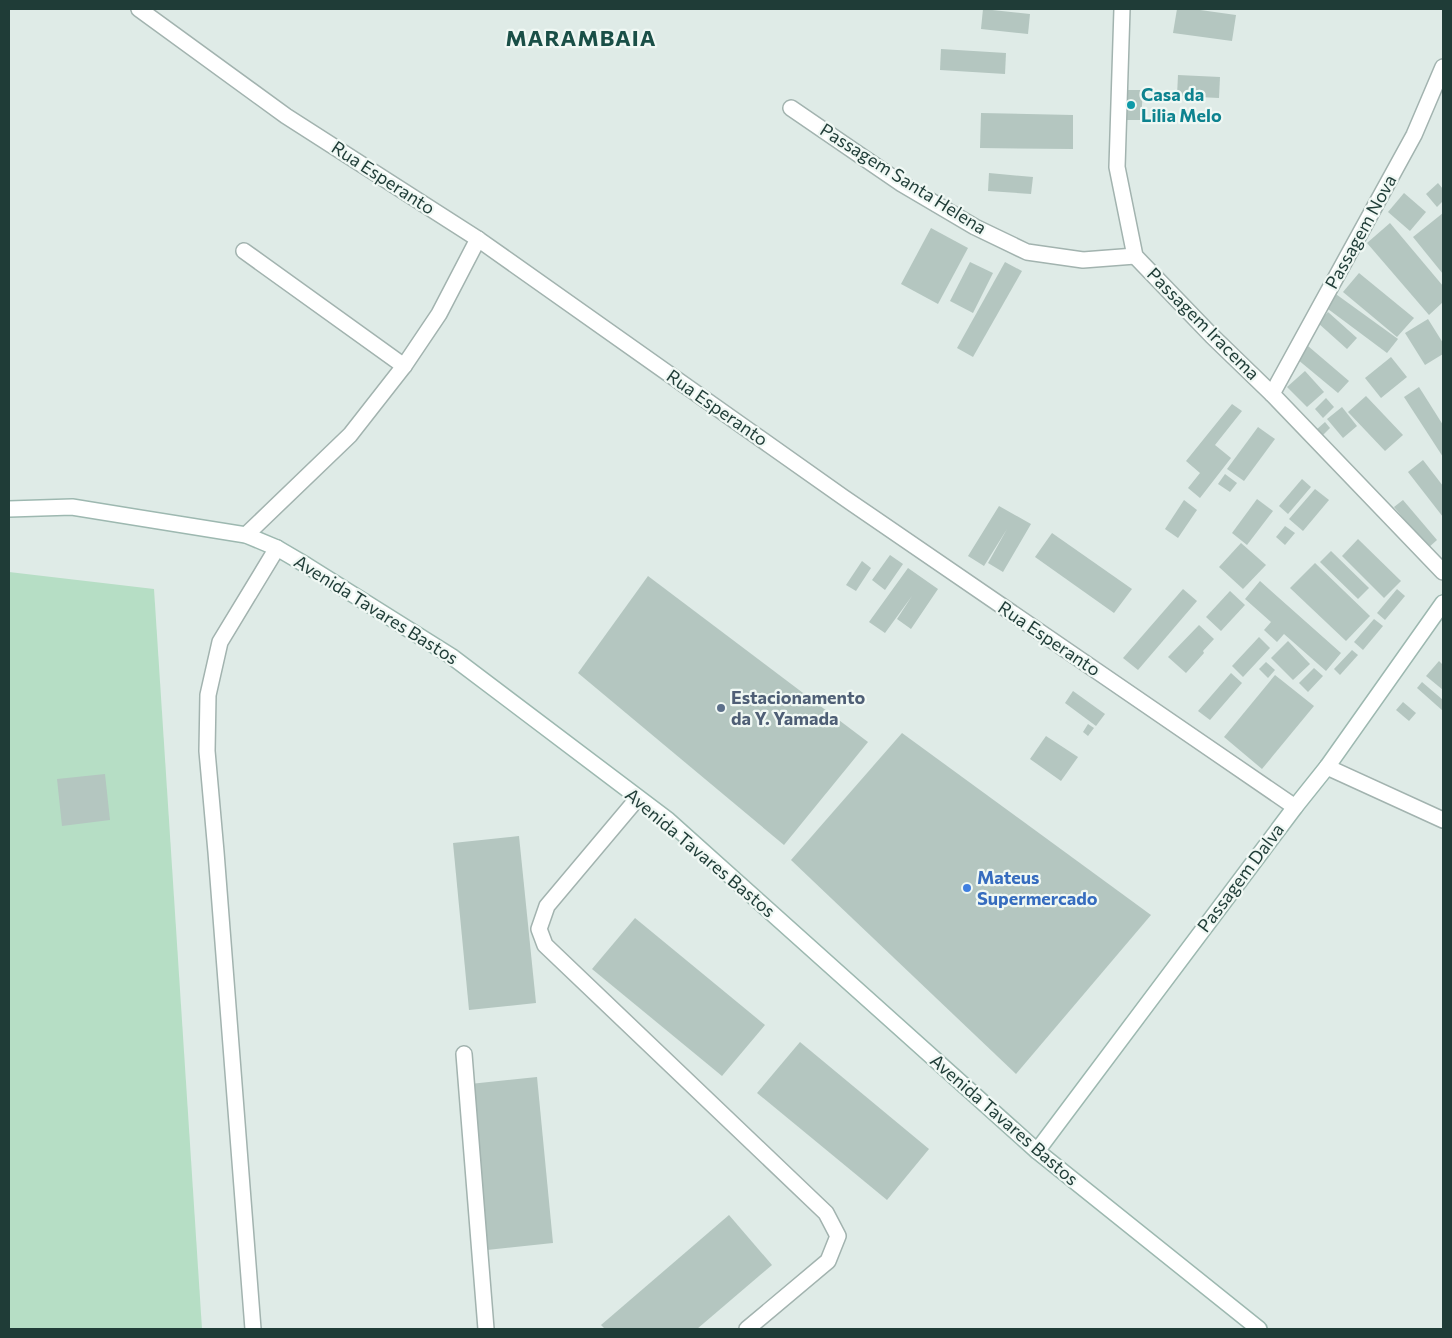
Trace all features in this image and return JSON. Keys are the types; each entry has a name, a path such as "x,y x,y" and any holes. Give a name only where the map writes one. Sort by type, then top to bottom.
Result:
{"street":[{"name":"Rua Esperanto","path":"139,9 286,116 478,239 843,497 1295,807"},
{"name":"Passagem Iracema","path":"1122,9 1117,167 1136,256 1443,572"},
{"name":"Passagem Nova","path":"1272,394 1414,135 1443,67"},
{"name":"Passagem Santa Helena","path":"791,108 902,184 975,227 1027,252 1083,260 1136,256"},
{"path":"246,535 350,435 404,366 439,314 478,239"},
{"path":"244,252 404,366"},
{"name":"Avenida Tavares Bastos","path":"9,509 72,507 246,535 277,548 451,656 668,820 1037,1151 1259,1329"},
{"path":"254,1329 207,751 208,695 220,642 277,548"},
{"name":"Passagem Dalva","path":"1037,1151 1326,768 1443,603"},
{"path":"1326,768 1443,820"},
{"path":"637,798 547,906 539,929 545,945 826,1213 838,1236 828,1261 747,1329"},
{"path":"464,1054 486,1329"}],"green space":[{"path":"9,572 154,589 202,1329 9,1329"}],"building":[{"path":"983,9 1030,14 1028,34 981,29"},
{"path":"1177,9 1193,9 1236,15 1232,41 1173,33"},
{"path":"941,49 1006,53 1005,74 940,70"},
{"path":"1178,75 1220,77 1219,98 1177,96"},
{"name":"Casa da Lilia Melo","path":"1121,90 1143,90 1141,120 1120,120"},
{"path":"981,113 1073,115 1073,149 980,148"},
{"path":"989,173 1033,177 1031,194 988,191"},
{"path":"1438,183 1443,189 1443,201 1437,207 1426,194"},
{"path":"1404,193 1426,212 1410,231 1388,212"},
{"path":"1443,213 1443,274 1413,237"},
{"path":"1390,223 1443,286 1443,302 1429,315 1367,243"},
{"path":"931,228 968,248 938,304 901,284"},
{"path":"970,262 993,273 973,313 950,301"},
{"path":"1005,262 1022,271 973,357 957,348"},
{"path":"1359,273 1414,318 1397,337 1343,292"},
{"path":"1333,292 1398,339 1387,353 1324,306"},
{"path":"1328,312 1357,338 1347,349 1318,323"},
{"path":"1428,319 1443,343 1443,354 1425,365 1405,333"},
{"path":"1308,346 1349,381 1338,393 1297,359"},
{"path":"1391,357 1407,377 1381,398 1365,378"},
{"path":"1305,371 1324,392 1307,407 1287,387"},
{"path":"1419,387 1443,425 1443,457 1404,397"},
{"path":"1366,396 1403,435 1385,451 1348,412"},
{"path":"1326,398 1334,407 1323,418 1315,409"},
{"path":"1232,404 1242,411 1215,445 1231,458 1200,498 1188,488 1200,473 1186,461"},
{"path":"1342,407 1357,426 1343,438 1327,419"},
{"path":"1325,422 1330,428 1321,437 1316,430"},
{"path":"1258,427 1275,439 1244,481 1227,469"},
{"path":"1423,460 1443,486 1443,517 1408,472"},
{"path":"1225,474 1237,483 1230,492 1218,484"},
{"path":"1302,479 1311,487 1288,514 1279,506"},
{"path":"1315,489 1329,500 1303,531 1289,519"},
{"path":"1257,499 1273,511 1247,545 1232,533"},
{"path":"1184,500 1197,510 1178,538 1165,529"},
{"path":"1403,500 1437,540 1428,548 1394,507"},
{"path":"999,506 1031,524 1003,572 988,563 1007,529 984,566 968,556"},
{"path":"1285,526 1295,533 1285,545 1276,537"},
{"path":"1052,533 1132,589 1114,613 1035,557"},
{"path":"1358,539 1401,581 1384,598 1342,556"},
{"path":"1241,543 1266,565 1243,589 1219,567"},
{"path":"1331,551 1369,588 1358,599 1320,562"},
{"path":"890,555 903,564 885,590 872,580"},
{"path":"862,561 871,568 856,591 846,585"},
{"path":"1315,563 1370,616 1346,641 1290,588"},
{"path":"908,568 938,589 911,629 897,619 912,596 885,633 869,622"},
{"name":"Estacionamento da Y. Yamada","path":"648,576 868,742 784,845 578,673"},
{"path":"1260,581 1341,653 1326,671 1284,634 1277,642 1264,630 1271,622 1245,599"},
{"path":"1183,589 1197,601 1138,670 1123,658"},
{"path":"1397,589 1405,596 1385,620 1377,613"},
{"path":"1230,591 1245,605 1221,631 1206,617"},
{"path":"1374,619 1383,626 1363,650 1354,642"},
{"path":"1199,625 1214,639 1186,673 1168,657"},
{"path":"1259,637 1270,648 1243,677 1232,666"},
{"path":"1288,641 1310,664 1293,680 1271,658"},
{"path":"1352,650 1358,655 1340,675 1334,669"},
{"path":"1439,661 1443,665 1443,690 1426,676"},
{"path":"1266,662 1275,670 1268,678 1259,669"},
{"path":"1314,668 1323,676 1308,692 1299,683"},
{"path":"1231,673 1242,683 1210,720 1198,711"},
{"path":"1275,675 1314,706 1262,769 1224,737"},
{"path":"1422,682 1443,700 1443,711 1417,688"},
{"path":"1073,691 1105,714 1096,726 1065,703"},
{"path":"1403,702 1416,713 1409,721 1396,710"},
{"path":"1088,724 1094,728 1088,736 1083,732"},
{"name":"Mateus Supermercado","path":"902,733 1151,915 1016,1074 791,860"},
{"path":"1046,736 1078,757 1061,781 1030,759"},
{"path":"105,774 110,820 62,826 57,779"},
{"path":"519,836 536,1003 469,1010 453,843"},
{"path":"635,918 765,1025 722,1076 592,969"},
{"path":"800,1042 929,1149 887,1200 757,1093"},
{"path":"537,1077 553,1243 487,1250 470,1084"},
{"path":"729,1215 772,1265 697,1329 605,1329 601,1325"}],"place":[{"name":"Casa da Lilia Melo","path":"1131,105"},
{"name":"Estacionamento da Y. Yamada","path":"721,708"},
{"name":"Mateus Supermercado","path":"967,888"}],"district":[{"name":"MARAMBAIA","path":"581,38"}]}
